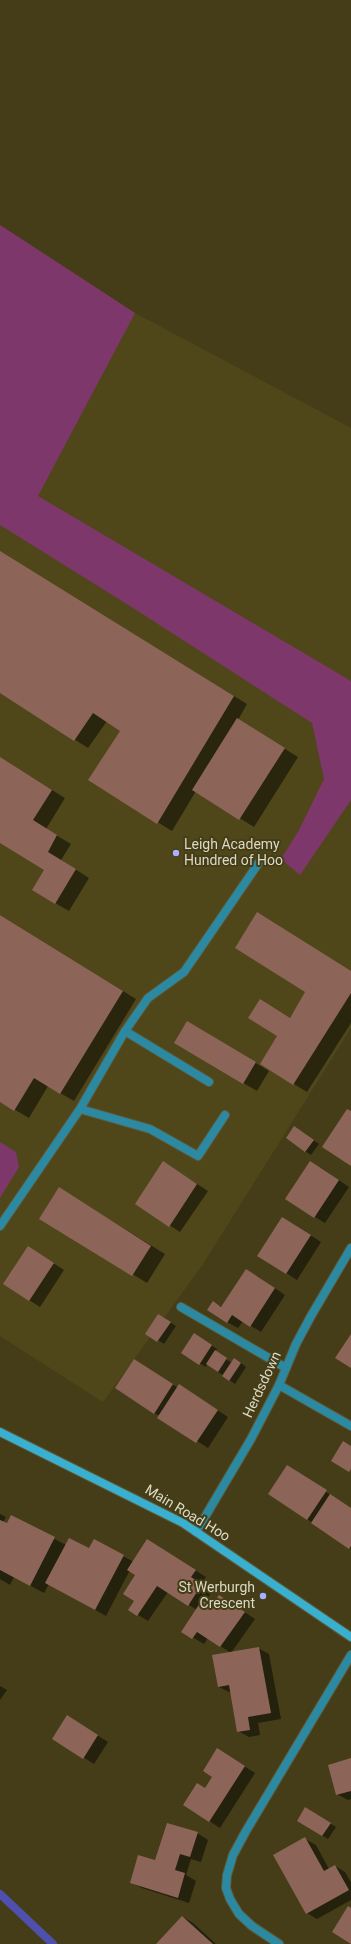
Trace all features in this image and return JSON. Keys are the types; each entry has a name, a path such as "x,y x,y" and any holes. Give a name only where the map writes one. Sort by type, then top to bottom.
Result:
{"street":[{"path":"0,1226 80,1109 125,1031 148,998 184,972 260,861"},
{"path":"125,1031 209,1082"},
{"path":"80,1109 150,1129 198,1156 225,1114"},
{"name":"Herdsdown","path":"196,1532 251,1439 280,1385 286,1368 311,1316 351,1248"},
{"path":"181,1307 286,1368"},
{"path":"280,1385 351,1426"},
{"name":"Main Road Hoo","path":"0,1432 166,1514 196,1532 351,1637"},
{"path":"279,1944 252,1926 239,1914 230,1899 226,1888 227,1875 233,1855 246,1831 351,1655"}],"shaded area":[{"name":"Leigh Academy Hundred of Hoo","path":"0,225 135,313 351,428 351,1028 203,1264 103,1402 0,1336"},
{"path":"0,225 135,313 38,496 351,681 351,800 300,875 281,859 299,830 324,779 312,723 130,606 0,525"},
{"path":"0,1142 16,1152 19,1167 0,1198"}],"building":[{"path":"0,551 234,696 157,824 88,780 120,731 93,713 74,741 0,693"},
{"path":"237,718 285,748 239,820 192,790"},
{"path":"0,757 52,790 33,820 57,835 48,852 76,869 55,904 32,890 44,870 0,843"},
{"path":"257,912 351,971 351,993 293,1085 260,1064 277,1036 248,1018 260,999 290,1018 305,992 235,948"},
{"path":"0,915 123,991 60,1094 34,1078 14,1111 0,1102"},
{"path":"187,1021 256,1062 243,1084 174,1043"},
{"path":"347,1109 351,1111 351,1166 322,1147"},
{"path":"294,1126 314,1140 305,1152 286,1138"},
{"path":"163,1161 197,1184 169,1227 135,1204"},
{"path":"310,1161 339,1180 314,1218 285,1199"},
{"path":"59,1187 151,1246 132,1276 39,1219"},
{"path":"282,1217 311,1235 286,1274 257,1256"},
{"path":"28,1246 54,1263 29,1301 3,1284"},
{"path":"246,1269 275,1288 250,1327 232,1315 227,1323 207,1310 213,1301 221,1307"},
{"path":"158,1314 171,1322 157,1342 145,1334"},
{"path":"194,1333 212,1345 199,1365 181,1353"},
{"path":"351,1334 351,1368 335,1358"},
{"path":"215,1350 227,1358 218,1372 206,1364"},
{"path":"234,1358 241,1363 229,1381 222,1376"},
{"path":"134,1359 173,1384 154,1414 115,1388"},
{"path":"179,1384 218,1410 196,1443 157,1418"},
{"path":"343,1441 351,1446 351,1469 349,1472 331,1461"},
{"path":"287,1465 327,1490 307,1520 268,1494"},
{"path":"330,1494 351,1508 351,1546 349,1549 311,1523"},
{"path":"11,1515 55,1537 30,1586 0,1570 0,1520 7,1523"},
{"path":"69,1538 89,1548 94,1539 124,1555 95,1610 45,1583"},
{"path":"147,1539 196,1570 191,1577 202,1584 188,1606 157,1586 137,1616 128,1610 134,1601 123,1594 135,1575 127,1570"},
{"path":"219,1595 245,1612 220,1647 197,1632 192,1639 181,1632 202,1600 212,1606"},
{"path":"259,1647 271,1713 248,1717 250,1730 237,1732 229,1685 218,1687 212,1655"},
{"path":"67,1715 98,1735 83,1759 52,1739"},
{"path":"217,1748 245,1766 209,1822 183,1805 197,1783 205,1788 212,1777 203,1771"},
{"path":"351,1758 351,1791 336,1795 328,1765"},
{"path":"305,1807 331,1823 322,1836 297,1821"},
{"path":"167,1823 198,1832 190,1857 180,1854 175,1870 185,1873 178,1898 130,1883 138,1855 155,1860"},
{"path":"305,1837 324,1871 335,1865 349,1890 306,1914 273,1855"},
{"path":"348,1906 351,1908 351,1944 332,1932"},
{"path":"182,1916 213,1944 156,1944"}],"waterway":[{"path":"0,1894 53,1944"}],"place":[{"name":"Leigh Academy Hundred of Hoo","path":"176,853"},
{"name":"St Werburgh Crescent","path":"263,1596"}]}
